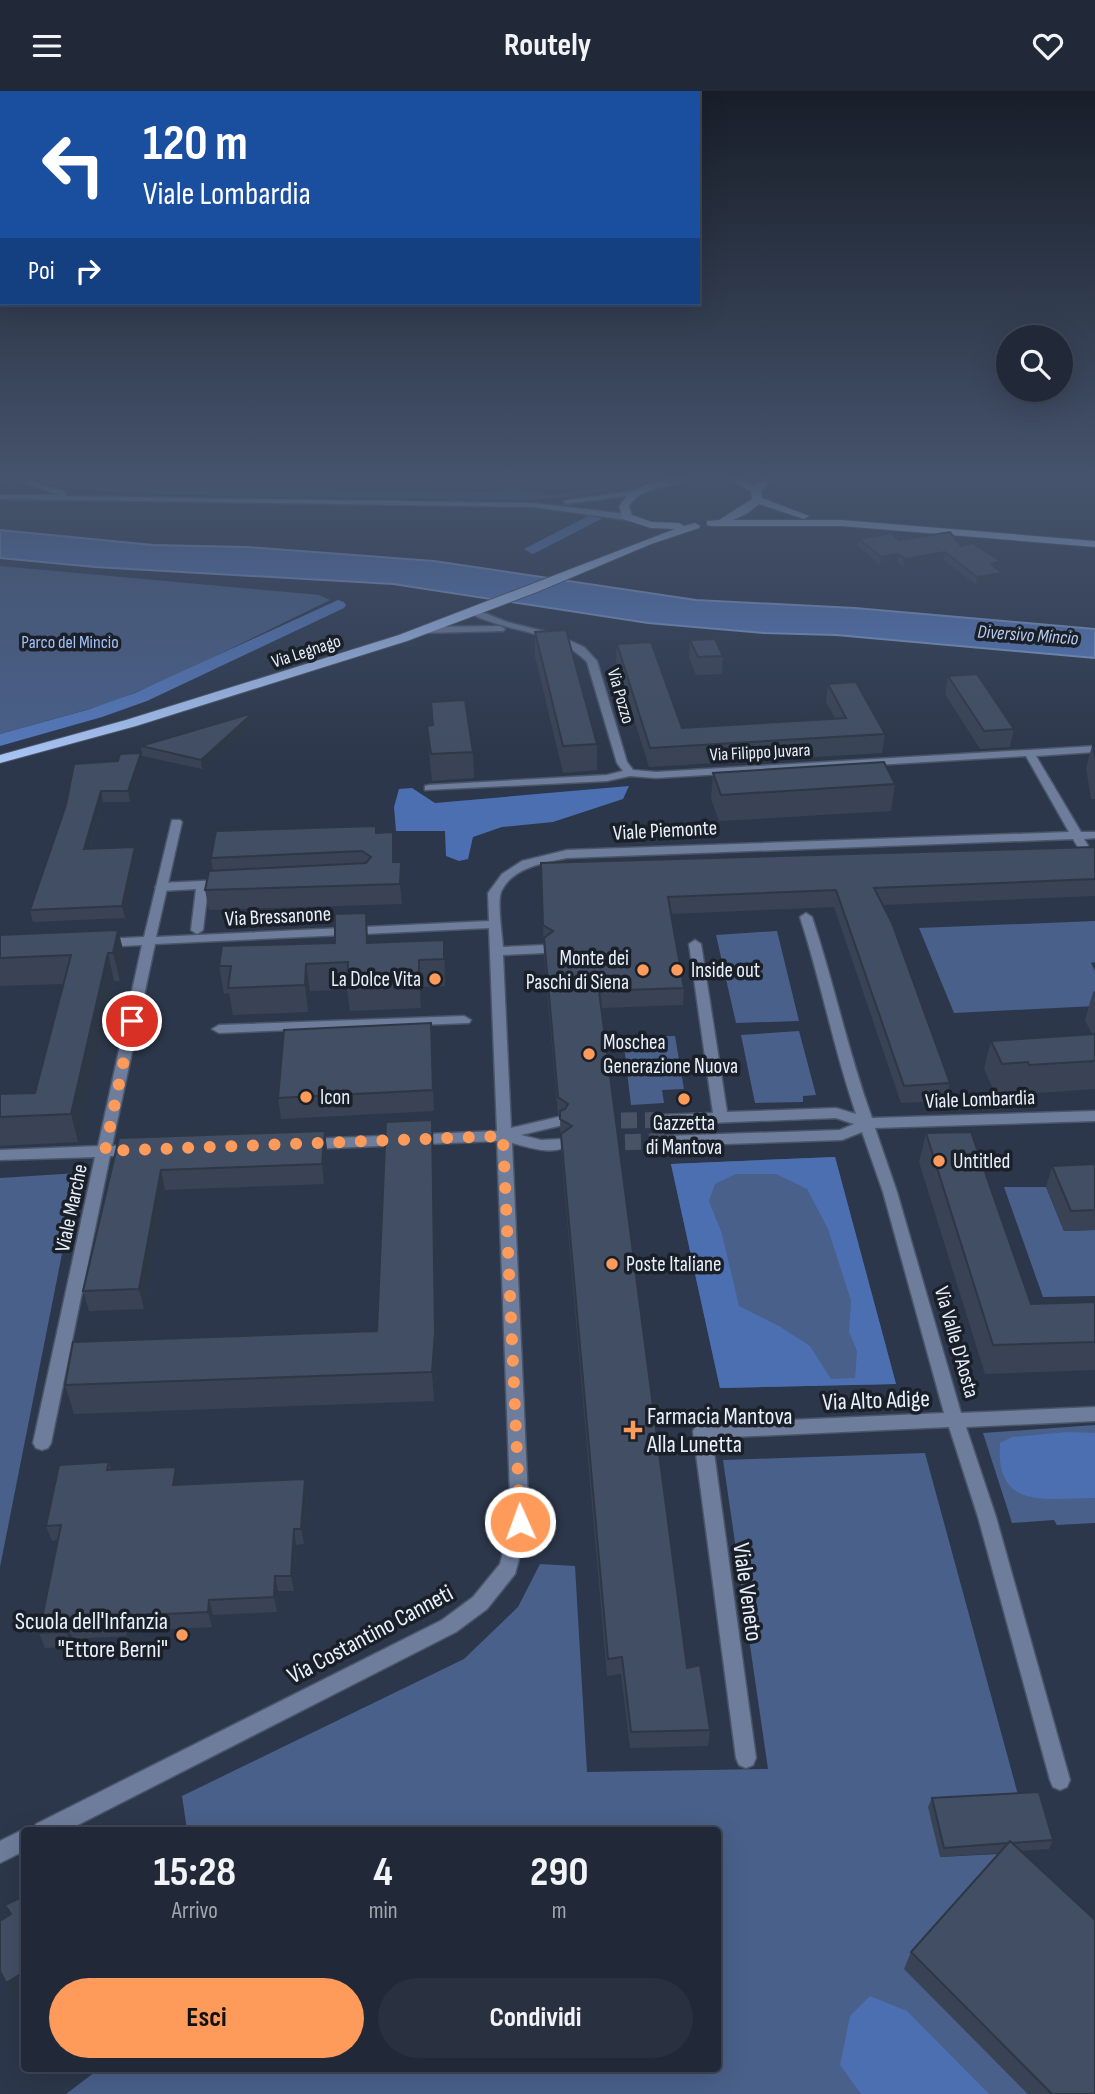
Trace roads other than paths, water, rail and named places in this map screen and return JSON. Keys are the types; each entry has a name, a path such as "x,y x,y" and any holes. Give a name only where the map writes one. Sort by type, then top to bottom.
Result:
{"main road":[{"name":"Via Legnago","path":"0,759 231,693 424,630 575,571"}],"street":[{"name":"Via Pozzo","path":"474,612 494,622 564,640 579,647 590,658 622,763 630,773"},
{"name":"Via Pozzo","path":"424,630 470,627 522,630"},
{"name":"Via Filippo Juvara","path":"429,788 607,778 630,773 656,775 1095,749"},
{"path":"1029,753 1091,860"},
{"name":"Viale Marche","path":"42,1443 147,941 176,822"},
{"name":"Viale Piemonte","path":"503,1136 494,893 498,884 526,863 551,857 698,848 1095,835"},
{"path":"161,887 229,884"},
{"path":"197,930 202,885"},
{"name":"Via Valle D'Aosta","path":"806,917 823,969 854,1088 868,1123 909,1255 956,1421 987,1517 1060,1780"},
{"name":"Via Bressanone","path":"94,943 495,924"},
{"path":"695,944 721,1117"},
{"path":"497,951 544,949"},
{"path":"219,1029 464,1020"},
{"name":"Viale Lombardia","path":"659,1120 836,1113 868,1123 1095,1116"},
{"path":"293,1144 503,1136 558,1122"},
{"name":"Viale Lombardia","path":"664,1140 842,1135 868,1123"},
{"path":"503,1136 541,1145 562,1144"},
{"name":"Via Costantino Canneti","path":"51,1827 449,1626 480,1603 508,1568 520,1522 503,1136"},
{"path":"0,1155 145,1150"},
{"name":"Via Alto Adige","path":"702,1431 1095,1414"},
{"name":"Viale Veneto","path":"702,1431 747,1758"},
{"path":"0,1852 21,1842"}],"water":[{"name":"Diversivo Mincio","path":"173,571 504,571 696,600 855,608 1095,629 1095,658 836,635 764,633 648,623 393,584"}],"waterway":[{"path":"0,740 96,713 141,697 338,605"}],"tunnel":[{"path":"597,1121 659,1120"},
{"path":"601,1143 664,1141"}],"place":[{"name":"Monte dei Paschi di Siena","path":"643,970"},
{"name":"Inside out","path":"677,970"},
{"name":"La Dolce Vita","path":"435,979"},
{"name":"Moschea Generazione Nuova","path":"589,1054"},
{"name":"Icon","path":"306,1097"},
{"name":"Gazzetta di Mantova","path":"684,1099"},
{"name":"Untitled","path":"939,1161"},
{"name":"Poste Italiane","path":"612,1264"},
{"name":"Farmacia Mantova Alla Lunetta","path":"633,1430"},
{"name":"Scuola dell'Infanzia \"Ettore Berni\"","path":"182,1635"}],"park label":[{"name":"Parco del Mincio","path":"70,642"}]}
